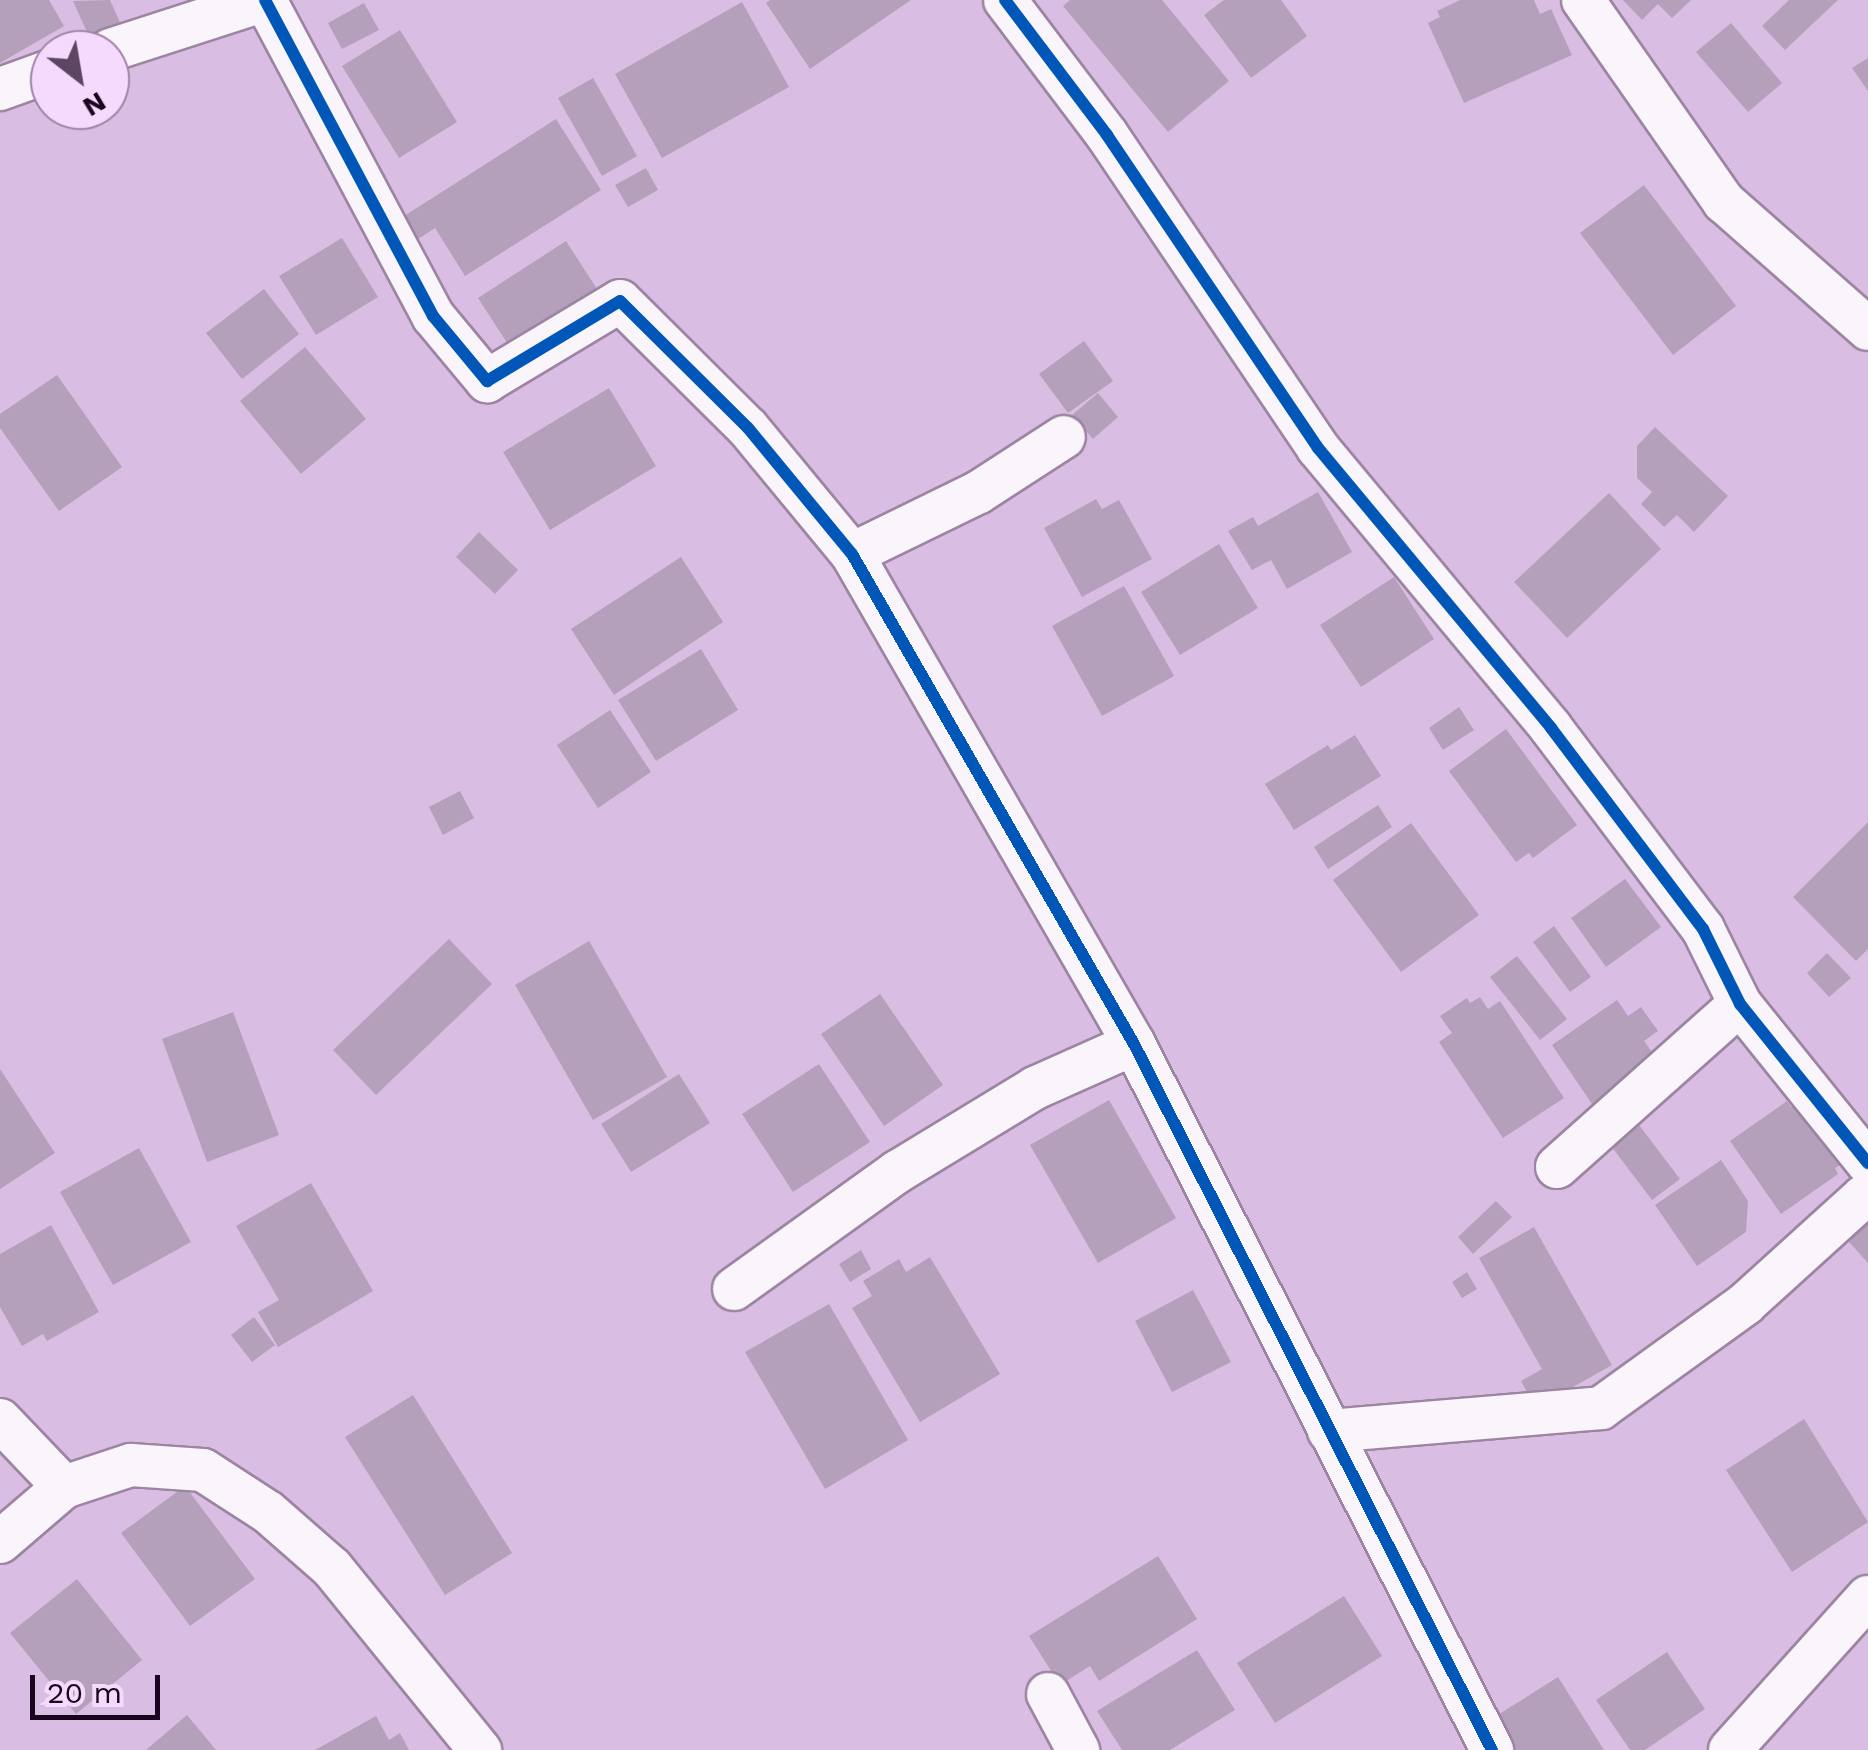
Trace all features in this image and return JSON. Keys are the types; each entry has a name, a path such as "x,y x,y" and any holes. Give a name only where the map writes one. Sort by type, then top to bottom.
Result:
{"street":[{"path":"130,44 265,0 433,316 487,382 620,301 748,428 852,554 1134,1044 1492,1750"},
{"path":"1005,0 1107,135 1318,448 1551,728 1675,890 1702,930 1740,1004 1868,1163"},
{"path":"1584,0 1724,202 1868,329"},
{"path":"0,89 30,79"},
{"path":"852,554 978,492 1064,437"},
{"path":"1557,1168 1740,1004"},
{"path":"734,1288 896,1172 1035,1088 1134,1044"},
{"path":"1329,1430 1601,1408 1745,1304 1862,1197 1868,1197"},
{"path":"0,1420 64,1487"},
{"path":"0,1542 64,1487 131,1465 204,1470 268,1512 332,1568 480,1750"},
{"path":"1730,1750 1868,1598"},
{"path":"1048,1694 1078,1750"}],"building":[{"path":"0,0 49,0 64,26 57,30 30,30 30,46 0,63"},
{"path":"110,0 122,27 86,30 73,1"},
{"path":"911,0 810,69 766,3"},
{"path":"1070,0 1162,0 1229,81 1168,132 1063,6"},
{"path":"1224,0 1281,0 1307,36 1251,78 1204,15"},
{"path":"1460,0 1534,0 1540,14 1551,9 1572,55 1464,103 1428,23 1440,17 1437,11"},
{"path":"1623,0 1691,0 1672,18 1658,4 1642,20"},
{"path":"1789,0 1838,0 1785,50 1762,26"},
{"path":"742,2 789,87 662,158 615,74"},
{"path":"364,3 379,30 342,49 328,23"},
{"path":"1731,23 1782,83 1748,112 1696,52"},
{"path":"400,30 457,122 399,158 342,66"},
{"path":"1868,58 1868,91 1852,68"},
{"path":"593,78 637,156 602,176 558,98"},
{"path":"556,119 601,190 465,276 435,228 415,241 401,218"},
{"path":"646,168 658,190 628,207 615,185"},
{"path":"1644,185 1736,306 1673,355 1580,233"},
{"path":"342,238 378,297 316,335 279,276"},
{"path":"566,241 599,292 511,349 478,298"},
{"path":"264,289 299,334 242,379 206,333"},
{"path":"1084,341 1113,381 1068,413 1039,374"},
{"path":"305,347 366,419 301,474 240,401"},
{"path":"57,375 122,467 59,511 0,428 0,414"},
{"path":"609,388 656,466 550,530 503,452"},
{"path":"1098,393 1118,417 1093,439 1072,415"},
{"path":"1655,427 1728,496 1694,532 1677,515 1664,527 1641,504 1652,492 1637,478 1637,446"},
{"path":"1318,492 1352,552 1287,589 1271,560 1252,570 1228,531 1253,517 1258,526"},
{"path":"1609,493 1661,549 1567,638 1514,582"},
{"path":"1096,499 1102,509 1119,500 1152,559 1082,597 1044,528"},
{"path":"479,532 518,570 495,594 456,557"},
{"path":"1219,544 1258,608 1180,655 1141,592"},
{"path":"681,557 723,622 614,695 571,629"},
{"path":"1394,577 1434,639 1361,687 1320,625"},
{"path":"1124,586 1174,676 1102,716 1052,626"},
{"path":"701,649 738,710 656,761 618,700"},
{"path":"1459,707 1474,730 1443,750 1429,728"},
{"path":"610,710 651,772 598,808 557,745"},
{"path":"1506,729 1577,825 1533,858 1529,853 1516,862 1449,771"},
{"path":"1355,735 1381,776 1294,830 1265,784 1328,745 1331,750"},
{"path":"460,791 474,818 443,835 429,807"},
{"path":"1378,805 1392,827 1328,869 1314,847"},
{"path":"1868,822 1868,949 1856,961 1793,897"},
{"path":"1411,823 1479,915 1401,972 1333,880"},
{"path":"1625,879 1661,927 1606,967 1571,918"},
{"path":"1554,926 1591,977 1570,992 1533,942"},
{"path":"449,939 492,984 376,1095 333,1050"},
{"path":"589,941 667,1077 593,1120 515,985"},
{"path":"1827,953 1851,978 1829,997 1807,973"},
{"path":"1517,956 1567,1019 1540,1040 1490,977"},
{"path":"880,994 943,1085 884,1126 821,1034"},
{"path":"1480,997 1488,1009 1500,1001 1564,1098 1503,1138 1439,1042 1452,1033 1440,1016 1467,998 1470,1003"},
{"path":"1617,1000 1628,1016 1641,1007 1658,1031 1644,1041 1663,1068 1598,1113 1552,1045"},
{"path":"233,1012 279,1135 207,1162 162,1039"},
{"path":"819,1064 870,1142 793,1192 742,1114"},
{"path":"0,1069 55,1153 0,1189"},
{"path":"679,1074 710,1123 631,1172 601,1124"},
{"path":"1109,1100 1176,1218 1098,1263 1030,1145"},
{"path":"1787,1101 1791,1107 1796,1103 1843,1163 1835,1168 1838,1174 1781,1214 1730,1141"},
{"path":"1633,1117 1680,1179 1652,1200 1605,1138"},
{"path":"139,1148 191,1242 113,1285 60,1192"},
{"path":"1721,1160 1748,1201 1746,1232 1697,1266 1655,1205"},
{"path":"311,1183 373,1291 278,1347 258,1312 279,1300 236,1226"},
{"path":"1496,1201 1512,1217 1473,1254 1458,1237"},
{"path":"1868,1212 1868,1263 1840,1232"},
{"path":"51,1225 99,1312 47,1341 43,1334 22,1346 0,1307 0,1254"},
{"path":"1534,1227 1612,1365 1536,1408 1521,1381 1542,1369 1479,1258"},
{"path":"861,1250 871,1269 850,1282 839,1264"},
{"path":"930,1257 1000,1374 920,1422 852,1308 872,1296 863,1281 899,1259 906,1272"},
{"path":"1467,1272 1477,1289 1462,1298 1452,1282"},
{"path":"1193,1290 1231,1362 1172,1392 1135,1321"},
{"path":"829,1304 908,1440 825,1489 745,1352"},
{"path":"254,1317 275,1345 252,1362 231,1335"},
{"path":"413,1395 512,1553 445,1595 345,1437"},
{"path":"1804,1419 1868,1522 1792,1572 1726,1470"},
{"path":"185,1486 255,1579 190,1626 121,1533"},
{"path":"1158,1556 1197,1619 1099,1681 1090,1666 1060,1685 1029,1636"},
{"path":"77,1579 142,1660 76,1714 10,1633"},
{"path":"1344,1596 1382,1656 1275,1723 1237,1663"},
{"path":"1197,1650 1235,1710 1170,1750 1122,1750 1097,1711"},
{"path":"1667,1652 1705,1709 1645,1750 1630,1750 1596,1700"},
{"path":"1558,1677 1604,1750 1513,1750 1493,1718"},
{"path":"187,1715 216,1750 146,1750"},
{"path":"376,1716 389,1740 400,1733 409,1750 315,1750"}],"cycle path":[{"path":"265,0 433,316 487,381 620,301 748,428 852,554 1134,1044 1492,1750"},
{"path":"1005,0 1107,135 1318,448 1551,728 1703,929 1740,1004 1868,1163"}]}
